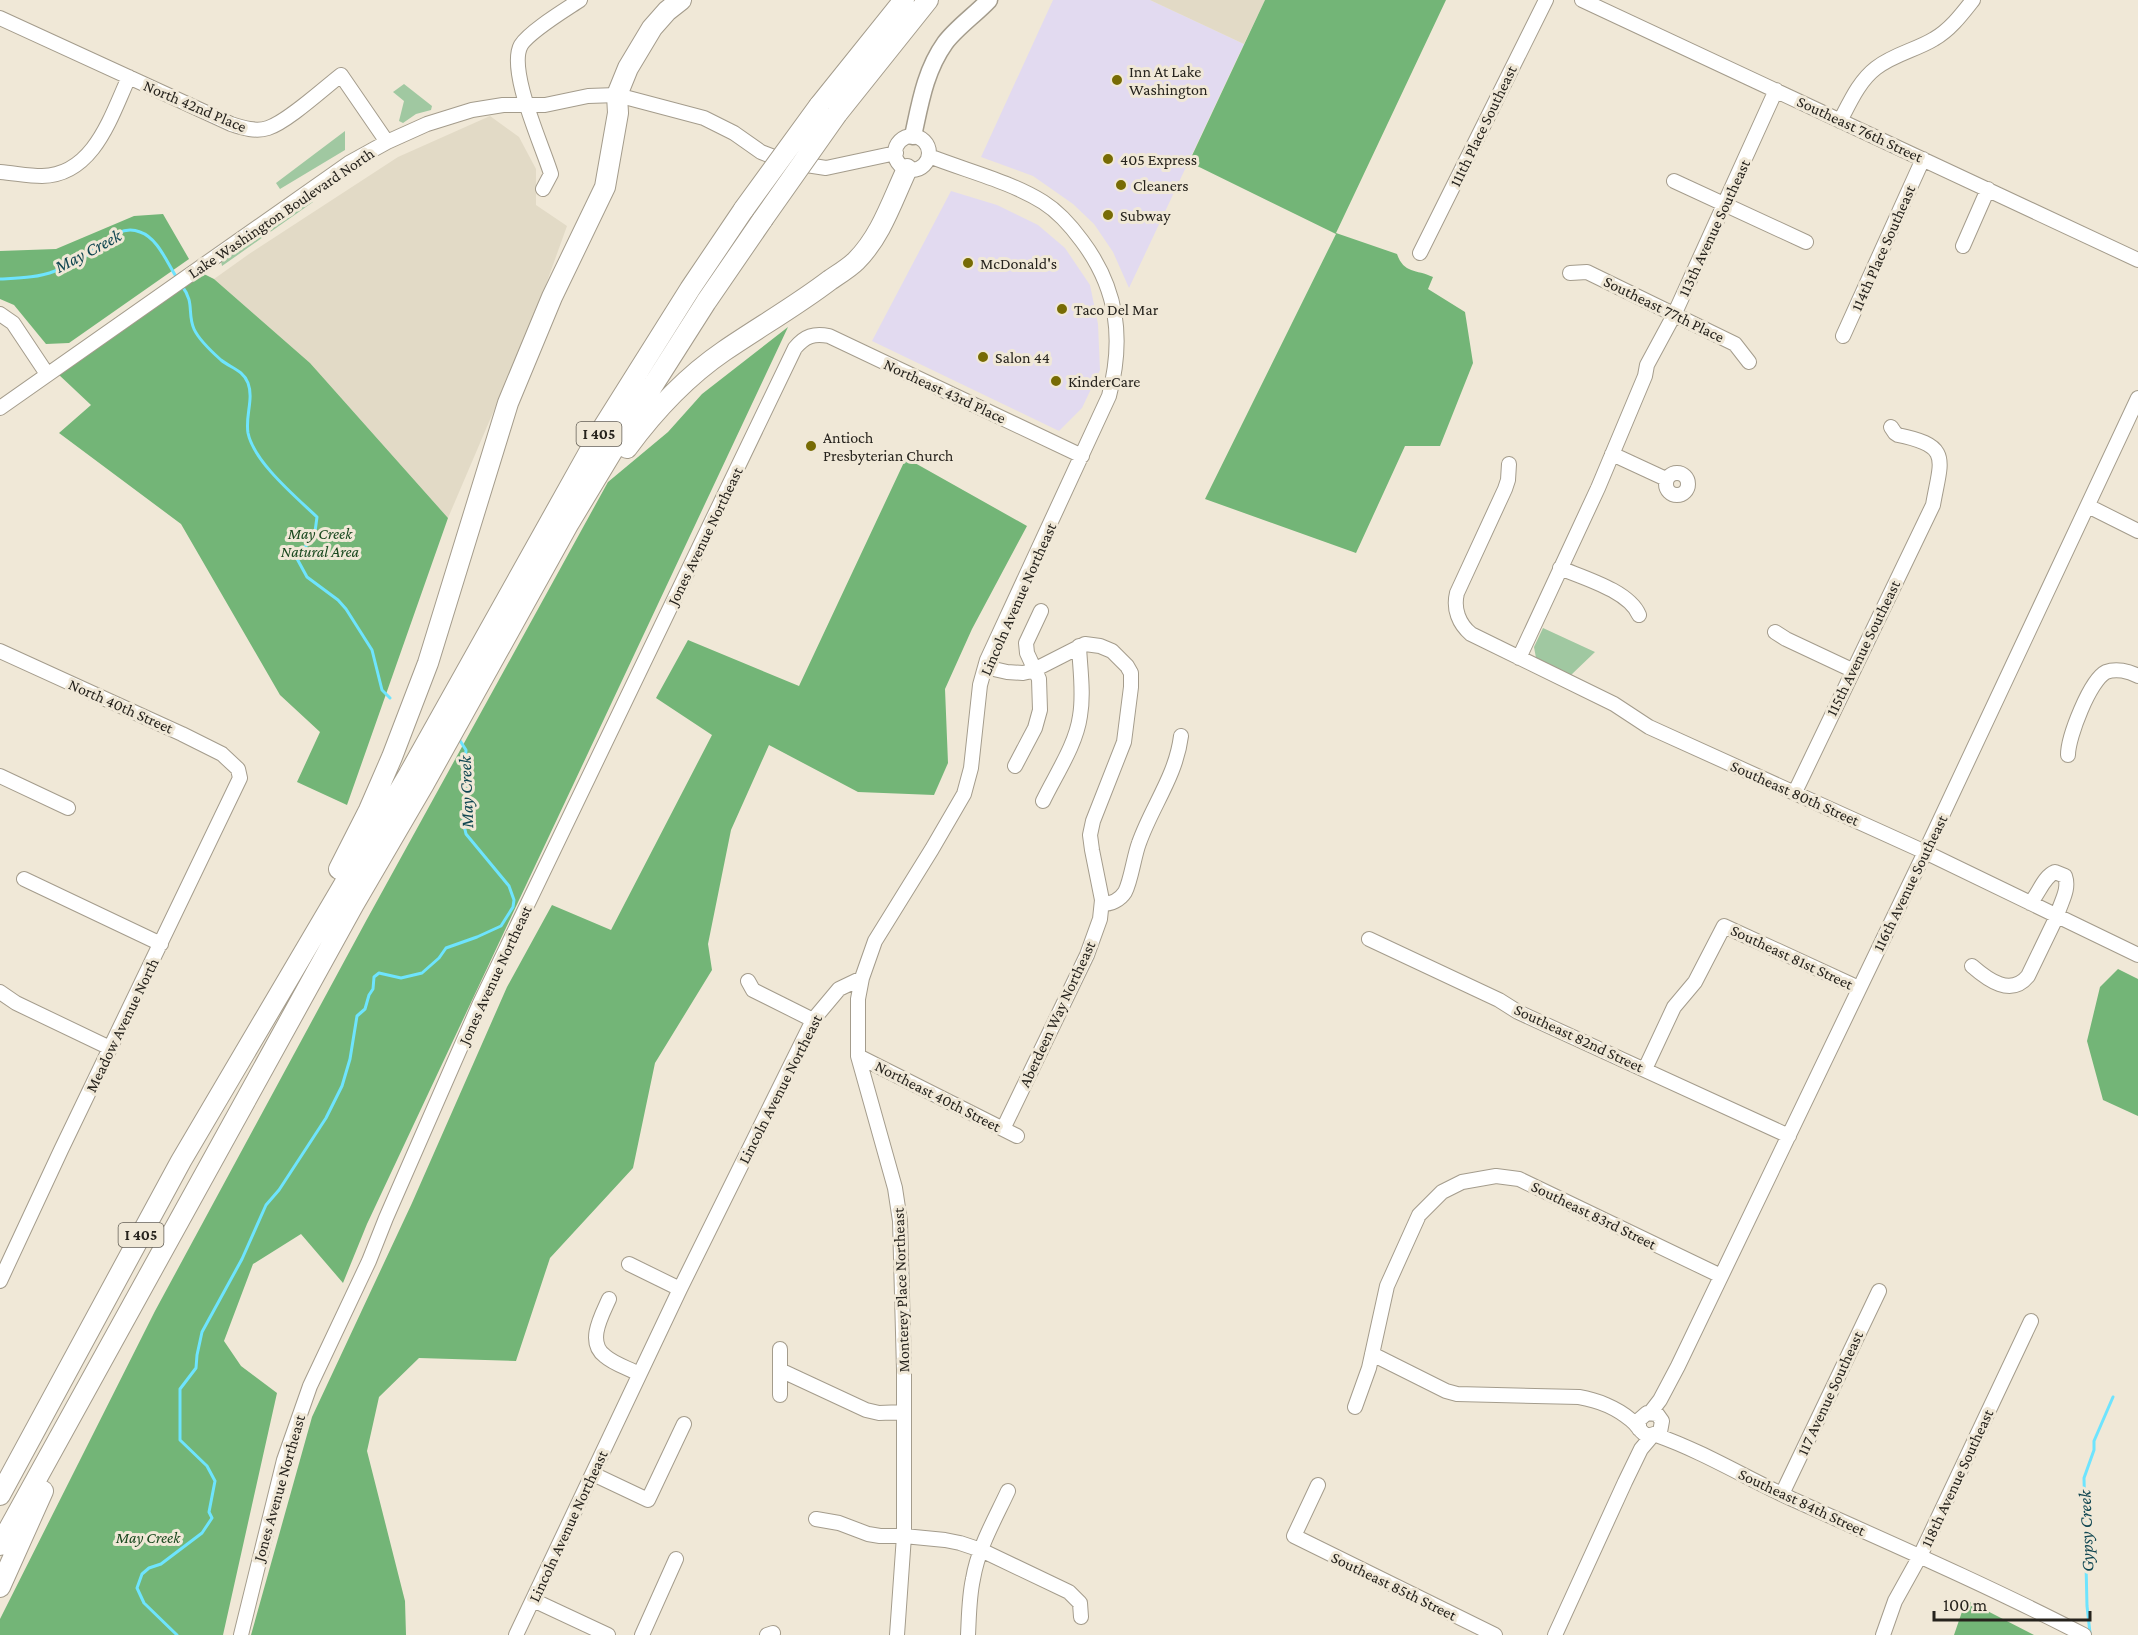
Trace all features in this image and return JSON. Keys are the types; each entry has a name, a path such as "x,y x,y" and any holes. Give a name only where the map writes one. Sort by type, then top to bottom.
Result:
{"highway":[{"path":"289,978 392,757 428,663 508,403 552,297 605,187 618,113 617,95 628,68 652,28 667,11 681,0"},
{"name":"I 405","path":"0,1545 354,904 417,779 477,671 602,429 690,289 744,209 819,106 904,0"},
{"name":"I 405","path":"477,671 526,600 604,464 706,302 837,114 928,0"},
{"path":"526,600 561,551 623,453 645,424 678,388 723,351 818,290 855,261 878,233 907,170"},
{"name":"I 405","path":"0,1496 182,1161 289,978 417,779"},
{"path":"0,1587 89,1387"}],"main road":[{"path":"913,136 919,101 936,58 946,41 989,0"}],"street":[{"path":"543,189 551,174 526,104 518,65 521,45 580,0"},
{"name":"111th Place Southeast","path":"1420,253 1546,0"},
{"name":"Southeast 76th Street","path":"1582,0 2138,260"},
{"path":"1840,121 1858,88 1870,73 1892,58 1936,39 1950,27 1973,0"},
{"name":"North 42nd Place","path":"0,18 231,124 254,130 268,128 281,122 341,75 387,142"},
{"path":"0,172 42,176 57,173 85,158 104,135 129,77"},
{"name":"113th Avenue Southeast","path":"1560,568 1612,454 1645,376 1647,365 1674,315 1776,90"},
{"name":"Lake Washington Boulevard North","path":"0,408 349,163 427,124 472,110 503,105 545,105 588,96 617,95 704,118 734,133 761,152 787,162 826,168 896,153"},
{"path":"913,136 927,145 929,156 927,162 919,169 907,170 898,163 896,153 899,143 913,136"},
{"name":"Lincoln Avenue Northeast","path":"516,1635 680,1289 813,1020 840,989 861,978 875,941 964,794 971,768 980,685 985,667 1109,396 1117,360 1116,320 1104,276 1072,228 1059,213 1045,203 929,156"},
{"name":"114th Place Southeast","path":"1844,336 1923,159"},
{"path":"1674,181 1806,242"},
{"path":"1963,246 1988,189"},
{"name":"Southeast 77th Place","path":"1570,273 1587,272 1735,344 1749,362"},
{"path":"0,314 13,322 47,374"},
{"name":"Northeast 43rd Place","path":"806,337 829,336 1082,456"},
{"name":"Jones Avenue Northeast","path":"241,1635 284,1460 310,1386 369,1261 480,1003 791,355 806,337"},
{"name":"116th Avenue Southeast","path":"1555,1635 1641,1449 1660,1400 1925,852 2138,398"},
{"name":"115th Avenue Southeast","path":"1795,792 1933,505 1940,466 1938,452 1929,444 1894,434 1891,427"},
{"path":"1612,454 1666,479"},
{"name":"Southeast 80th Street","path":"1509,464 1505,489 1455,601 1460,620 1471,634 1614,704 1649,727 1925,852 2138,955"},
{"path":"2088,506 2138,531"},
{"path":"1519,658 1560,568 1620,595 1636,607 1639,615"},
{"path":"1015,766 1035,728 1040,710 1041,690 1035,669 1027,653 1026,643 1041,611"},
{"path":"1775,632 1852,670"},
{"name":"Aberdeen Way Northeast","path":"1003,1129 1087,955 1102,904 1090,835 1093,821 1124,742 1131,699 1131,673 1112,651 1100,646 1085,644 1079,646"},
{"path":"985,667 1023,673 1079,646 1081,705 1078,725 1043,801"},
{"name":"North 40th Street","path":"0,651 182,734 222,754 238,769"},
{"path":"2068,755 2070,734 2095,682 2106,672 2113,670 2122,670 2138,676"},
{"path":"1102,904 1117,900 1127,889 1144,829 1174,767 1181,736"},
{"name":"Meadow Avenue North","path":"0,1281 238,784 240,778 238,769"},
{"path":"0,776 68,808"},
{"path":"1972,966 1987,979 1998,984 2015,986 2023,982 2057,916 2067,888 2065,876 2055,872 2050,874 2030,903"},
{"path":"24,879 161,944"},
{"name":"Southeast 81st Street","path":"1645,1070 1674,1007 1695,982 1724,926 1859,988"},
{"name":"Southeast 82nd Street","path":"1369,939 1499,1000 1518,1012 1789,1136"},
{"name":"Monterey Place Northeast","path":"861,978 858,999 858,1056 896,1188 899,1207 904,1412 904,1536 897,1635"},
{"path":"748,981 753,990 813,1020"},
{"path":"0,992 16,1003 110,1048"},
{"name":"Northeast 40th Street","path":"858,1056 1017,1136"},
{"name":"Southeast 83rd Street","path":"1372,1354 1387,1286 1419,1215 1442,1192 1462,1182 1496,1176 1519,1179 1721,1275"},
{"path":"629,1264 680,1289"},
{"name":"117 Avenue Southeast","path":"1782,1494 1879,1291"},
{"path":"609,1299 597,1327 598,1346 603,1356 639,1374"},
{"name":"118th Avenue Southeast","path":"1883,1635 1895,1601 1920,1556 2031,1321"},
{"path":"780,1349 780,1395"},
{"path":"1355,1407 1365,1383 1372,1354"},
{"name":"Southeast 84th Street","path":"1372,1354 1456,1394 1579,1396 1610,1407 1651,1425 1684,1445 1782,1494 1920,1556 2084,1635"},
{"path":"780,1370 866,1410 879,1413 904,1412"},
{"path":"593,1474 648,1500 684,1424"},
{"name":"Southeast 85th Street","path":"1318,1485 1294,1536 1495,1635"},
{"path":"968,1635 973,1578 981,1550 1008,1491"},
{"path":"816,1519 839,1523 868,1534 945,1540 981,1550 1069,1592 1080,1603 1081,1617"},
{"path":"642,1635 676,1560"},
{"path":"532,1600 608,1635"}],"shaded area":[{"path":"1053,0 1150,0 1244,44 1129,288 1113,252 1094,224 1073,204 1033,176 981,157"},
{"path":"1150,0 1265,0 1244,44"},
{"path":"490,116 519,137 536,169 536,205 567,226 536,312 448,518 310,363 214,279 398,157"},
{"path":"951,191 997,205 1038,225 1065,248 1090,285 1098,324 1100,370 1082,408 1059,431 872,341"}],"green space":[{"path":"1265,0 1446,0 1336,233 1397,254 1407,268 1433,277 1428,289 1465,312 1473,363 1440,446 1405,446 1356,553 1205,499 1336,234 1189,162"},
{"path":"404,84 432,106 431,110 416,114 403,123 399,121 404,101 393,92"},
{"path":"345,131 345,150 280,189 276,183"},
{"path":"312,200 313,202 222,266 221,261"},
{"path":"163,214 189,259 69,343 46,344 14,305 0,299 0,251 56,249 134,216"},
{"name":"May Creek Natural Area","path":"202,273 214,279 310,363 448,518 347,805 297,782 320,732 280,695 181,524 59,433 91,405 57,373"},
{"name":"May Creek","path":"788,327 367,1224 343,1283 301,1234 253,1264 224,1341 241,1366 277,1393 223,1635 0,1635 0,1619 155,1311 366,921 608,482 668,432 702,394"},
{"path":"906,458 1027,526 972,629 945,689 948,763 934,795 858,792 769,745 731,830 708,944 712,970 655,1063 633,1168 550,1258 516,1361 419,1358 379,1397 367,1451 405,1601 406,1635 251,1635 312,1417 412,1203 507,987 552,905 611,930 712,735 656,698 688,640 799,686"},
{"path":"1543,628 1595,652 1571,675 1536,658 1534,647"},
{"path":"2118,969 2138,979 2138,1116 2103,1100 2087,1041 2100,987"},
{"path":"1966,1600 2034,1635 1954,1635"}],"waterway":[{"name":"May Creek","path":"0,279 35,276 55,271 81,259 117,233 132,230 152,240 177,278"},
{"name":"May Creek","path":"182,286 190,303 192,323 199,337 221,360 243,375 248,383 250,389 248,433 258,456 317,517 314,539 295,555 307,577 338,600 346,609 372,650 382,690 390,698"},
{"name":"May Creek","path":"177,1635 144,1603 137,1588 142,1574 149,1568 161,1564 202,1533 212,1518 209,1512 215,1481 207,1466 180,1440 180,1389 196,1368 202,1332 242,1259 266,1205 279,1190 326,1118 342,1086 350,1059 357,1016 365,1009 373,989 374,977 379,973 401,978 422,973 439,958 446,948 501,926 513,907 514,900 509,886 466,834 463,821 466,809 464,772 466,750 457,736"},
{"name":"Gypsy Creek","path":"2090,1633 2087,1606 2084,1478 2094,1450 2094,1441 2113,1397"}],"place":[{"name":"Inn At Lake Washington","path":"1117,80"},
{"name":"405 Express","path":"1108,159"},
{"name":"Cleaners","path":"1121,185"},
{"name":"Subway","path":"1108,215"},
{"name":"McDonald's","path":"968,263"},
{"name":"Taco Del Mar","path":"1062,309"},
{"name":"Salon 44","path":"983,357"},
{"name":"KinderCare","path":"1056,381"},
{"name":"Antioch Presbyterian Church","path":"811,446"}]}
